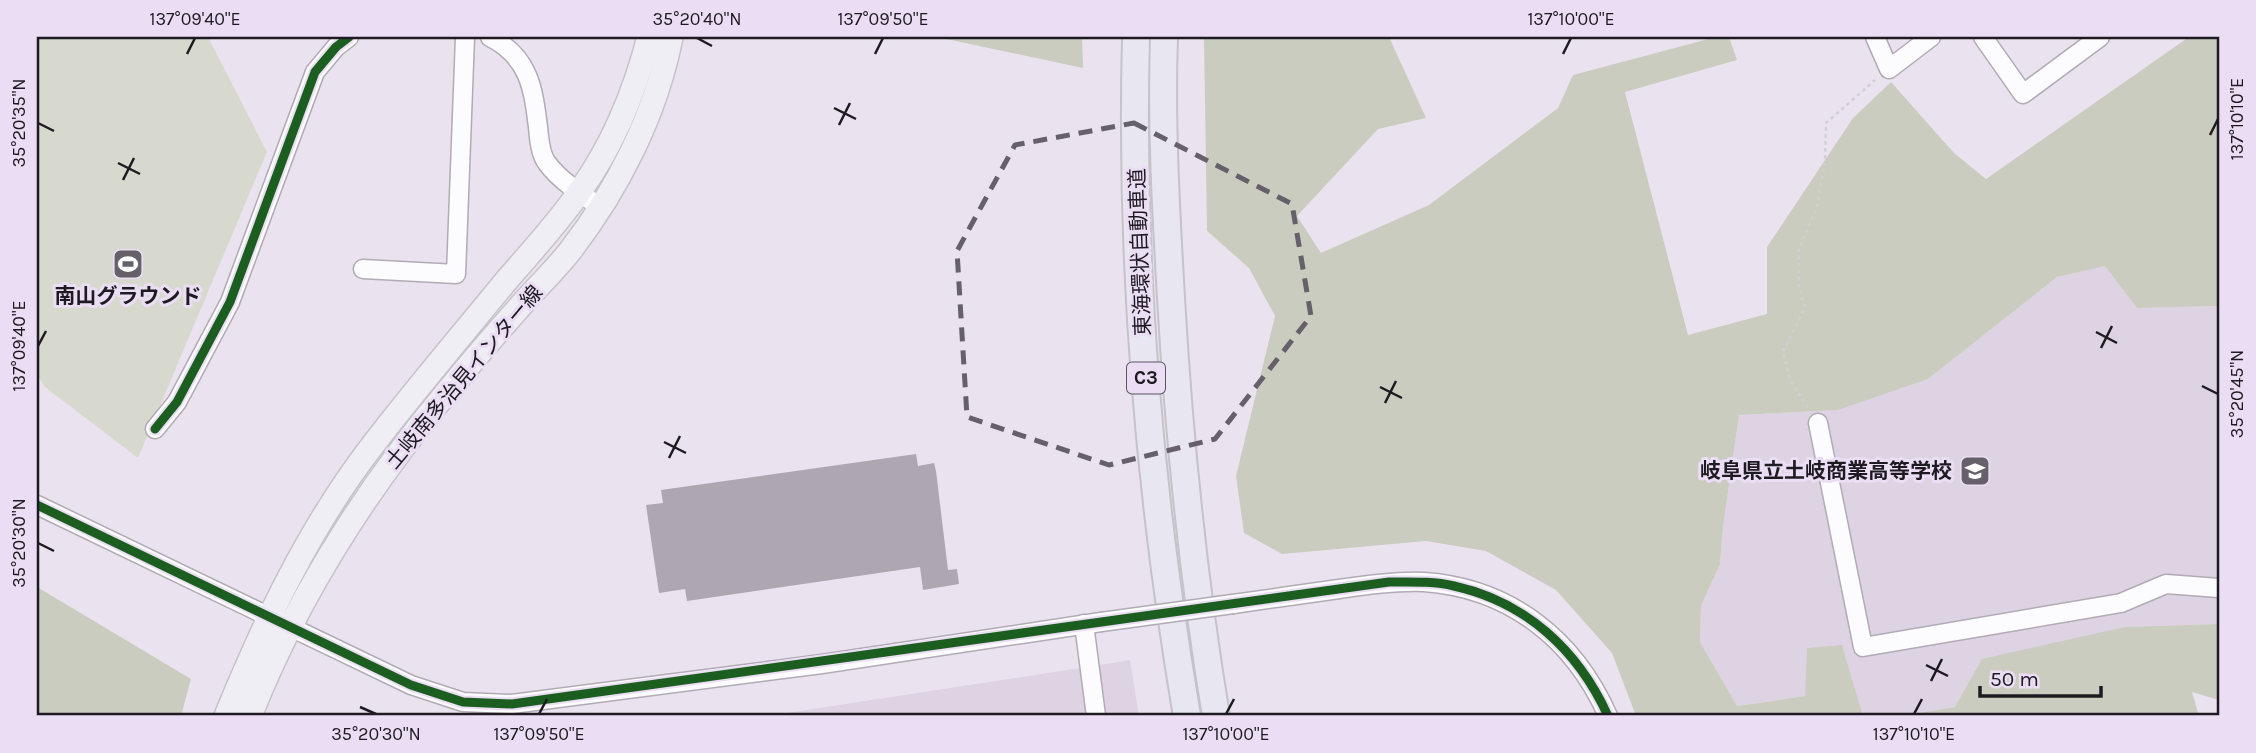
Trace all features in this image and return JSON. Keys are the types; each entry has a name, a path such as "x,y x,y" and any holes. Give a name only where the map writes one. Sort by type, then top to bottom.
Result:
{"highway":[{"name":"東海環状自動車道","path":"1136,37 1136,205 1150,443 1164,563 1187,716"},
{"name":"東海環状自動車道","path":"1164,37 1166,210 1179,435 1188,526 1216,716"}],"main road":[{"name":"土岐南多治見インター線","path":"226,716 269,615 322,517 372,446 579,193 600,162 618,127 649,37"},
{"name":"土岐南多治見インター線","path":"250,716 291,626 352,519 388,467 447,391 569,253 602,208 642,128 660,82 671,37"}],"street":[{"path":"155,429 177,402 230,302 314,72 335,47 349,37"},
{"path":"363,269 456,274 465,37"},
{"path":"490,37 515,55 527,72 534,95 539,142 546,163 579,193 602,208"},
{"path":"1875,37 1889,69 1931,37"},
{"path":"1983,37 2023,94 2100,37"},
{"path":"1818,423 1863,647 2121,603 2166,584 2219,589"},
{"path":"37,505 411,685 463,702 512,704 822,664 1389,582 1423,582 1484,594 1511,606 1540,625 1562,645 1597,691 1608,716"},
{"path":"1092,623 1096,716"}],"path":[{"path":"1818,423 1790,380 1783,351 1805,307 1799,286 1799,249 1817,207 1825,162 1826,123 1889,69"}],"highlighted area":[{"path":"1134,123 1292,204 1311,316 1215,439 1109,465 967,417 957,251 1015,145"}],"shaded area":[{"name":"南山グラウンド","path":"37,37 208,37 267,152 138,458 45,387 37,375"},
{"path":"937,37 1082,37 1083,68"},
{"path":"1204,37 1389,37 1426,118 1378,129 1297,216 1321,253 1429,205 1558,108 1573,75 1716,37 1729,37 1737,60 1625,92 1688,335 1767,314 1767,247 1853,118 1891,82 1954,153 1986,179 2189,37 2219,37 2219,306 2137,308 2105,266 2057,277 1928,379 1838,410 1739,415 1720,564 1701,606 1700,642 1737,706 1805,696 1807,648 1842,645 1863,716 1636,716 1612,653 1556,590 1486,551 1426,541 1282,554 1244,533 1236,476 1275,316 1249,268 1207,231"},
{"name":"岐阜県立土岐商業高等学校","path":"2106,265 2137,308 2219,306 2219,624 2125,627 1955,707 1900,716 1863,716 1842,646 1805,696 1736,706 1700,642 1701,606 1720,564 1739,415 1838,410 1928,379 2057,277"},
{"path":"37,587 191,679 181,716 37,716"},
{"path":"2219,624 2219,700 2192,692 2199,716 1900,716 1955,707 1982,659 2125,627"},
{"path":"1130,660 1139,716 767,716 1074,669"}],"building":[{"path":"916,454 918,466 934,463 948,570 957,569 959,584 923,590 920,567 687,601 685,589 659,593 646,505 663,503 661,490"}],"cycle path":[{"path":"155,429 177,402 230,302 315,72 336,47 349,37"},
{"path":"37,505 411,685 463,702 512,704 1389,582 1414,582 1446,584 1480,593 1526,617 1547,632 1565,650 1596,692 1608,716"}],"place":[{"name":"南山グラウンド","path":"128,264"},
{"name":"岐阜県立土岐商業高等学校","path":"1975,471"}]}
